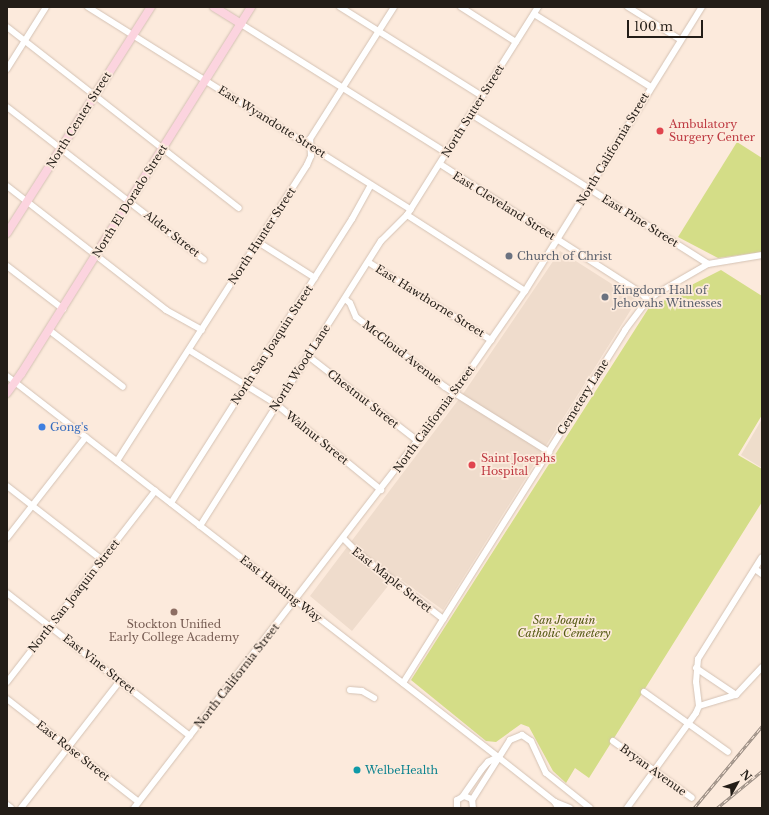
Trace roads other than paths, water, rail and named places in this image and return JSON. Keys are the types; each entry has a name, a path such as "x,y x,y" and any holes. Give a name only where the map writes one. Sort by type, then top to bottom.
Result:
{"main road":[{"name":"North Center Street","path":"7,233 151,7"},
{"path":"214,7 241,24"},
{"name":"North El Dorado Street","path":"7,393 49,330 164,149 251,7"}],"street":[{"path":"7,69 46,7"},
{"name":"East Wyandotte Street","path":"88,7 371,185 409,213 525,291"},
{"path":"340,7 482,96"},
{"name":"North Hunter Street","path":"117,461 190,350 307,165 311,158 310,139 394,7"},
{"path":"462,7 516,42"},
{"name":"North Sutter Street","path":"409,213 538,7"},
{"path":"628,7 681,40"},
{"name":"North California Street","path":"134,808 343,538 382,490 454,393 525,291 702,7"},
{"path":"534,14 651,87"},
{"path":"241,24 447,153"},
{"path":"7,27 240,208"},
{"name":"Alder Street","path":"7,107 130,201 204,260"},
{"name":"East Pine Street","path":"471,114 708,264"},
{"name":"East Cleveland Street","path":"440,164 648,300"},
{"name":"North San Joaquin Street","path":"171,503 315,278 371,185"},
{"path":"7,186 166,310 202,330"},
{"name":"North Wood Lane","path":"200,526 276,404 381,241 409,213"},
{"path":"258,242 315,278"},
{"name":"Cemetery Lane","path":"403,683 625,330 648,300 708,264 762,255"},
{"name":"East Hawthorne Street","path":"368,262 491,340"},
{"path":"7,266 63,308"},
{"name":"McCloud Avenue","path":"345,299 350,303 356,317 454,393 549,452"},
{"path":"49,330 123,387"},
{"name":"Walnut Street","path":"190,350 276,404 382,490"},
{"name":"Chestnut Street","path":"308,356 418,441"},
{"name":"East Harding Way","path":"7,376 498,757 557,805 570,808"},
{"path":"7,538 86,437"},
{"path":"7,486 102,560"},
{"name":"North San Joaquin Street","path":"7,682 155,491"},
{"name":"East Maple Street","path":"343,538 358,553 443,619"},
{"path":"628,808 688,724 699,706 696,668 698,659 762,557"},
{"path":"755,569 762,574"},
{"name":"East Vine Street","path":"7,593 190,736"},
{"path":"699,706 736,695 762,667"},
{"path":"696,668 736,695"},
{"path":"21,808 120,681"},
{"path":"350,690 362,691 374,698"},
{"path":"644,692 728,752"},
{"name":"East Rose Street","path":"7,699 139,802"},
{"path":"473,808 472,800 498,757 512,738 525,736 531,741 546,773 590,808"},
{"name":"Bryan Avenue","path":"613,741 692,798"},
{"path":"457,808 457,800 463,796 484,766 498,757"},
{"path":"463,796 472,800"},
{"path":"7,805 11,808"}],"railway":[{"path":"694,808 762,726"},
{"path":"717,808 762,771"}],"place":[{"name":"Ambulatory Surgery Center","path":"660,131"},
{"name":"Church of Christ","path":"509,256"},
{"name":"Kingdom Hall of Jehovahs Witnesses","path":"605,297"},
{"name":"Gong's","path":"42,427"},
{"name":"Saint Josephs Hospital","path":"472,465"},
{"name":"Stockton Unified Early College Academy","path":"174,612"},
{"name":"WelbeHealth","path":"357,770"}],"park label":[{"name":"San Joaquin Catholic Cemetery","path":"564,627"}]}
